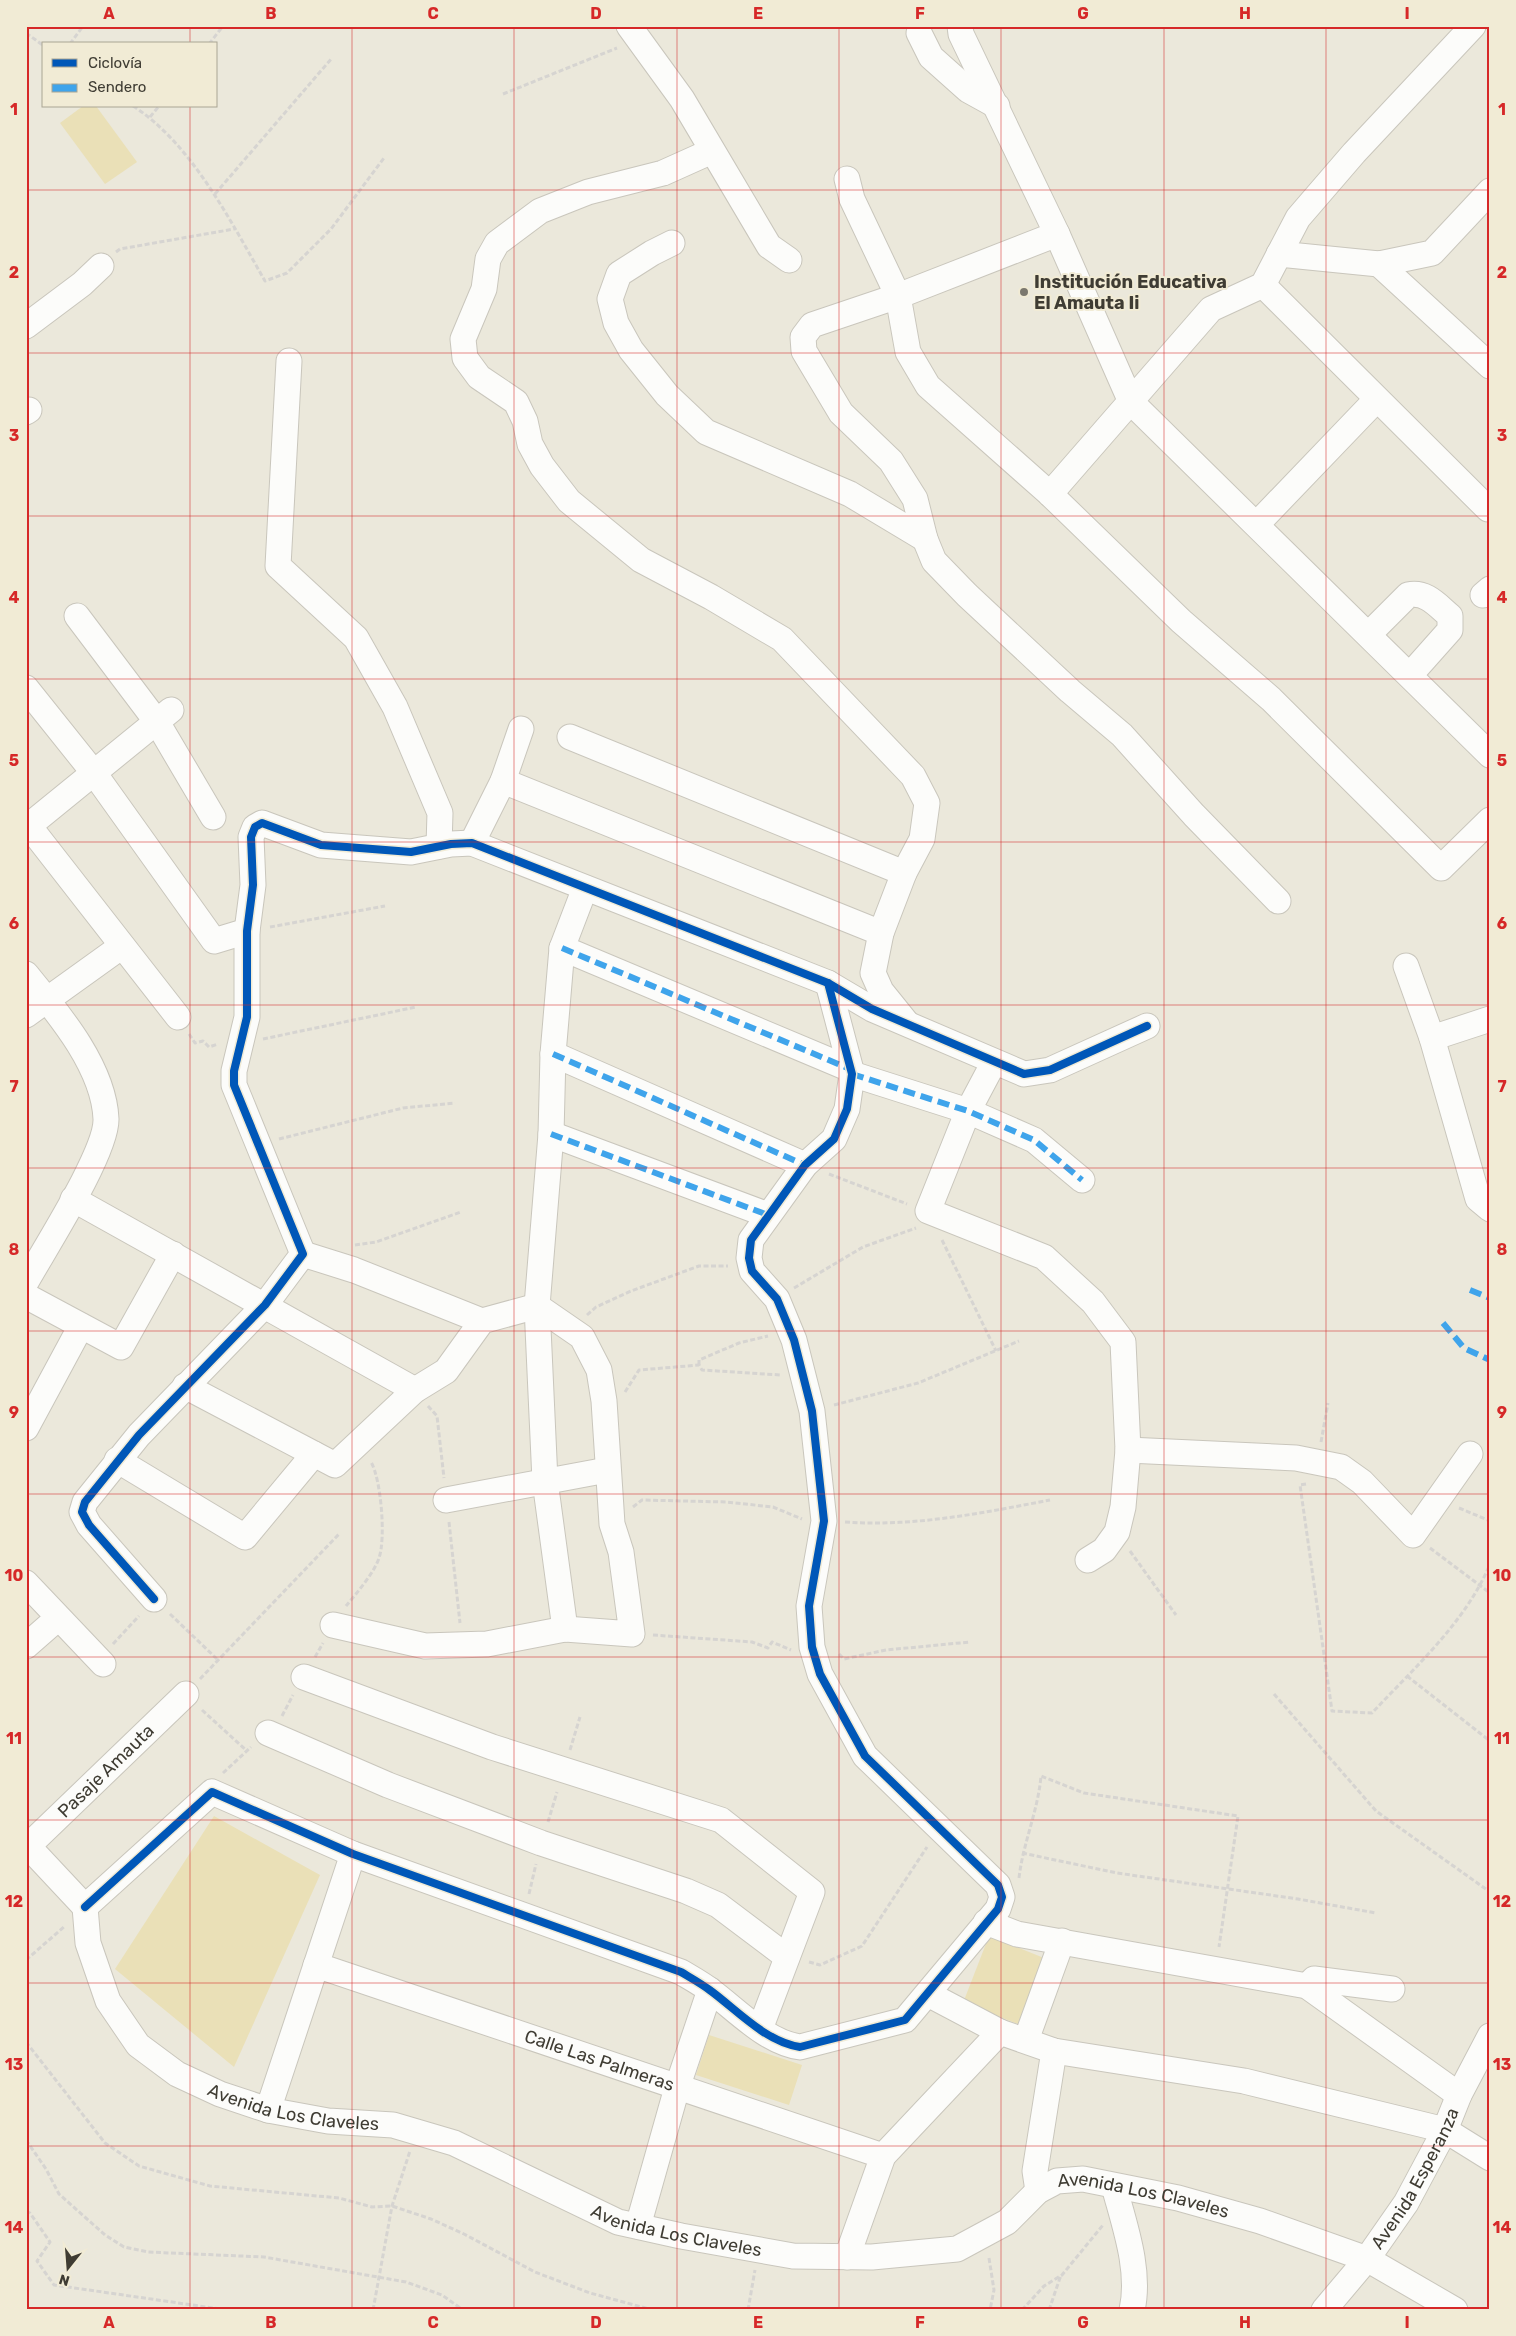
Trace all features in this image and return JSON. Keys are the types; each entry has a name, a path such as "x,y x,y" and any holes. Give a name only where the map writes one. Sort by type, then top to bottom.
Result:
{"street":[{"path":"1050,494 1211,309 1263,286 1298,218 1354,153 1473,26"},
{"path":"911,30 961,30 1057,234 1132,402 1490,755"},
{"path":"911,30 931,57 968,90 997,106"},
{"path":"634,33 682,99 769,246 789,260"},
{"path":"712,151 663,173 588,192 540,211 497,243 488,259 484,289 463,339 465,358 479,377 516,402 524,421 530,444 542,466 568,500 641,560 711,597 782,639 913,776 926,803 922,838 904,873 881,933 873,973 881,991 908,1024"},
{"path":"847,179 852,199 898,296 908,352 928,386 1050,494 1181,621 1271,699 1441,868 1490,820"},
{"path":"1279,254 1379,264 1432,253 1490,191"},
{"path":"1057,234 898,296 812,325 803,337 804,351 841,413 891,461 915,499 925,539 934,561 967,595 1070,691 1122,735 1194,815 1278,901"},
{"path":"672,243 619,274 610,299 616,323 631,350 667,395 706,432 850,494 925,539"},
{"path":"1379,264 1490,366"},
{"path":"26,326 82,284 101,266"},
{"path":"1263,286 1488,509"},
{"path":"289,361 278,566 356,638 361,646 396,707 440,813 439,846"},
{"path":"1257,524 1376,400"},
{"path":"1369,634 1408,595 1416,593 1425,595 1450,616 1450,630 1410,675"},
{"path":"78,616 164,716 213,817"},
{"path":"26,688 94,773 214,941 247,931"},
{"path":"164,716 28,827 178,1017"},
{"path":"472,843 503,781 522,729"},
{"path":"570,737 904,873"},
{"path":"503,781 881,933"},
{"path":"303,1254 234,1086 234,1071 247,1017 247,931 254,886 252,837 255,827 262,823 321,845 411,852 439,846 472,843 828,983 872,1009 1024,1074 1050,1070 1147,1026"},
{"path":"566,1629 545,1481 537,1306 551,1134 553,1054 562,948 585,888"},
{"path":"26,1015 122,946"},
{"path":"562,948 851,1072 968,1111 1034,1140 1082,1180"},
{"path":"1406,966 1432,1038 1478,1199 1490,1209"},
{"path":"26,974 48,1000 90,1063 102,1093 106,1120 100,1146 73,1199 26,1282"},
{"path":"27,1846 85,1907 212,1792 354,1854 681,1972 710,1990 760,2029 785,2045 800,2047 904,2020 928,1994 998,1908 1002,1897 998,1885 946,1832 899,1791 865,1756 820,1674 813,1652 809,1606 824,1521 812,1411 790,1330 776,1299 752,1271 749,1258 751,1240 805,1165 834,1139 847,1109 851,1072 828,983"},
{"path":"1432,1038 1490,1019"},
{"path":"553,1054 805,1165"},
{"path":"994,1062 968,1111 930,1217 1044,1257 1093,1302 1123,1342 1128,1450 1123,1507 1117,1532 1104,1550 1088,1560"},
{"path":"551,1134 768,1215"},
{"path":"73,1199 415,1390"},
{"path":"26,1296 121,1347 173,1254"},
{"path":"154,1599 89,1525 82,1512 85,1502 117,1460 185,1386 265,1306 303,1254"},
{"path":"303,1254 354,1270 482,1321 537,1306 582,1337 600,1370 612,1524 621,1552 632,1634 566,1629 486,1644 425,1646 333,1625"},
{"path":"185,1386 335,1465 415,1390 446,1371 482,1321"},
{"path":"26,1428 81,1326"},
{"path":"1128,1450 1296,1458 1313,1473 1341,1466 1362,1482 1413,1535 1470,1454"},
{"path":"117,1460 245,1537 314,1454"},
{"path":"446,1500 607,1470"},
{"path":"26,1583 101,1662"},
{"path":"26,1646 58,1618"},
{"path":"304,1677 492,1747 721,1820 812,1892 760,2029"},
{"name":"Pasaje Amauta","path":"27,1846 186,1694"},
{"path":"268,1733 388,1785 541,1843 686,1891 718,1905 787,1957"},
{"path":"268,2110 354,1854"},
{"name":"Avenida Los Claveles","path":"85,1907 88,1944 108,2001 138,2045 177,2074 220,2094 268,2110 328,2120 393,2125 454,2143 618,2222 793,2256 872,2257 957,2249 1006,2222 1038,2191 1057,2181 1074,2180 1178,2198 1260,2221 1367,2259 1456,2310"},
{"path":"986,1922 1017,1934 1307,1986 1458,2095"},
{"path":"1026,2040 1062,1941"},
{"name":"Calle Las Palmeras","path":"316,1965 883,2156"},
{"path":"1307,1986 1314,1979 1392,1989"},
{"path":"638,2226 677,2088 710,1990"},
{"path":"928,1994 1000,2032 1054,2051 1244,2081 1445,2130 1490,2158"},
{"path":"846,2257 883,2156 1000,2032"},
{"name":"Avenida Esperanza","path":"1324,2310 1367,2259 1406,2203 1445,2130 1458,2095 1490,2036"},
{"path":"1038,2191 1035,2171 1054,2051"},
{"path":"1114,2186 1129,2243 1135,2296 1132,2310"}],"path":[{"path":"71,42 83,26"},
{"path":"211,42 223,26"},
{"path":"26,33 42,45"},
{"path":"503,94 634,33"},
{"path":"214,194 332,58"},
{"path":"136,108 150,117 214,194 264,282 287,274 325,235 384,158"},
{"path":"150,117 157,108"},
{"path":"101,266 120,249 234,228"},
{"path":"247,931 385,906"},
{"path":"178,1017 195,1043 203,1041 209,1047 235,1038 242,1044 416,1007"},
{"path":"259,1144 403,1108 455,1102"},
{"path":"805,1165 930,1217 996,1351"},
{"path":"349,1246 376,1242 461,1212"},
{"path":"776,1299 863,1247 930,1217"},
{"path":"571,1329 596,1307 631,1291 700,1266 730,1266 749,1258"},
{"path":"790,1330 739,1342 700,1360 700,1365 702,1370 804,1376"},
{"path":"812,1411 918,1383 1020,1341"},
{"path":"604,1406 625,1393 639,1370 700,1365"},
{"path":"1328,1403 1313,1473 1300,1485 1332,1712 1372,1713 1441,1638 1481,1587 1490,1564"},
{"path":"612,1524 642,1500 773,1507 808,1521 882,1525 967,1516 1050,1500"},
{"path":"1437,1500 1490,1521"},
{"path":"1117,1532 1176,1615"},
{"path":"246,1751 186,1694 340,1533"},
{"path":"1413,1535 1490,1593"},
{"path":"101,1662 154,1599 218,1660"},
{"path":"632,1634 752,1642 768,1648 772,1642 794,1651 797,1644 813,1652 836,1651 844,1659 886,1650 970,1642"},
{"path":"1407,1676 1490,1742"},
{"path":"1274,1694 1376,1811 1490,1892"},
{"path":"524,1914 541,1843 580,1717"},
{"path":"1019,1881 1022,1853 1039,1796 1041,1776 1084,1793 1238,1816 1216,1970"},
{"path":"787,1957 820,1965 862,1946 933,1837 946,1832"},
{"path":"1022,1853 1117,1874 1376,1913"},
{"path":"26,1960 43,1947"},
{"path":"26,2042 105,2143 139,2166 210,2186 339,2198 372,2207 392,2206 431,2219 464,2234 535,2272 590,2293 653,2310"},
{"path":"373,2310 392,2206 416,2132"},
{"path":"26,2140 46,2169 59,2194 105,2235 124,2247 148,2252 264,2257 406,2282 442,2295 463,2310"},
{"path":"1049,2310 1062,2275 1096,2231 1120,2210"},
{"path":"26,2211 30,2213 50,2242 37,2261 54,2285 227,2310"},
{"path":"980,2236 990,2260 994,2290 990,2310"},
{"path":"748,2310 759,2250"},
{"path":"1022,2310 1044,2286 1062,2275"}],"shaded area":[{"path":"80,108 97,108 137,162 105,184 60,123"},
{"path":"214,1816 320,1875 234,2067 115,1969"},
{"path":"989,1936 1044,1958 1018,2024 963,2003"},
{"path":"709,2035 802,2065 789,2105 696,2075"}],"marked path":[{"path":"562,948 850,1069"},
{"path":"553,1054 805,1165"},
{"path":"852,1074 968,1111 1034,1140 1082,1180"},
{"path":"551,1134 768,1215"},
{"path":"1470,1290 1490,1298"},
{"path":"1443,1323 1464,1348 1490,1360"}],"cycle path":[{"path":"154,1599 89,1525 82,1512 85,1502 139,1435 265,1305 303,1254 234,1085 234,1071 247,1017 247,931 253,885 251,837 255,827 262,823 321,845 411,852 451,844 472,843 828,983 872,1009 1024,1074 1050,1070 1147,1026"},
{"path":"85,1907 212,1792 353,1854 681,1972 708,1988 764,2032 776,2039 800,2047 905,2020 998,1909 1002,1897 998,1885 865,1756 820,1674 812,1647 809,1606 824,1521 812,1411 794,1340 777,1299 752,1271 749,1258 751,1240 805,1165 834,1139 847,1109 852,1074 828,983"}],"place":[{"name":"Institución Educativa El Amauta Ii","path":"1024,292"}]}
